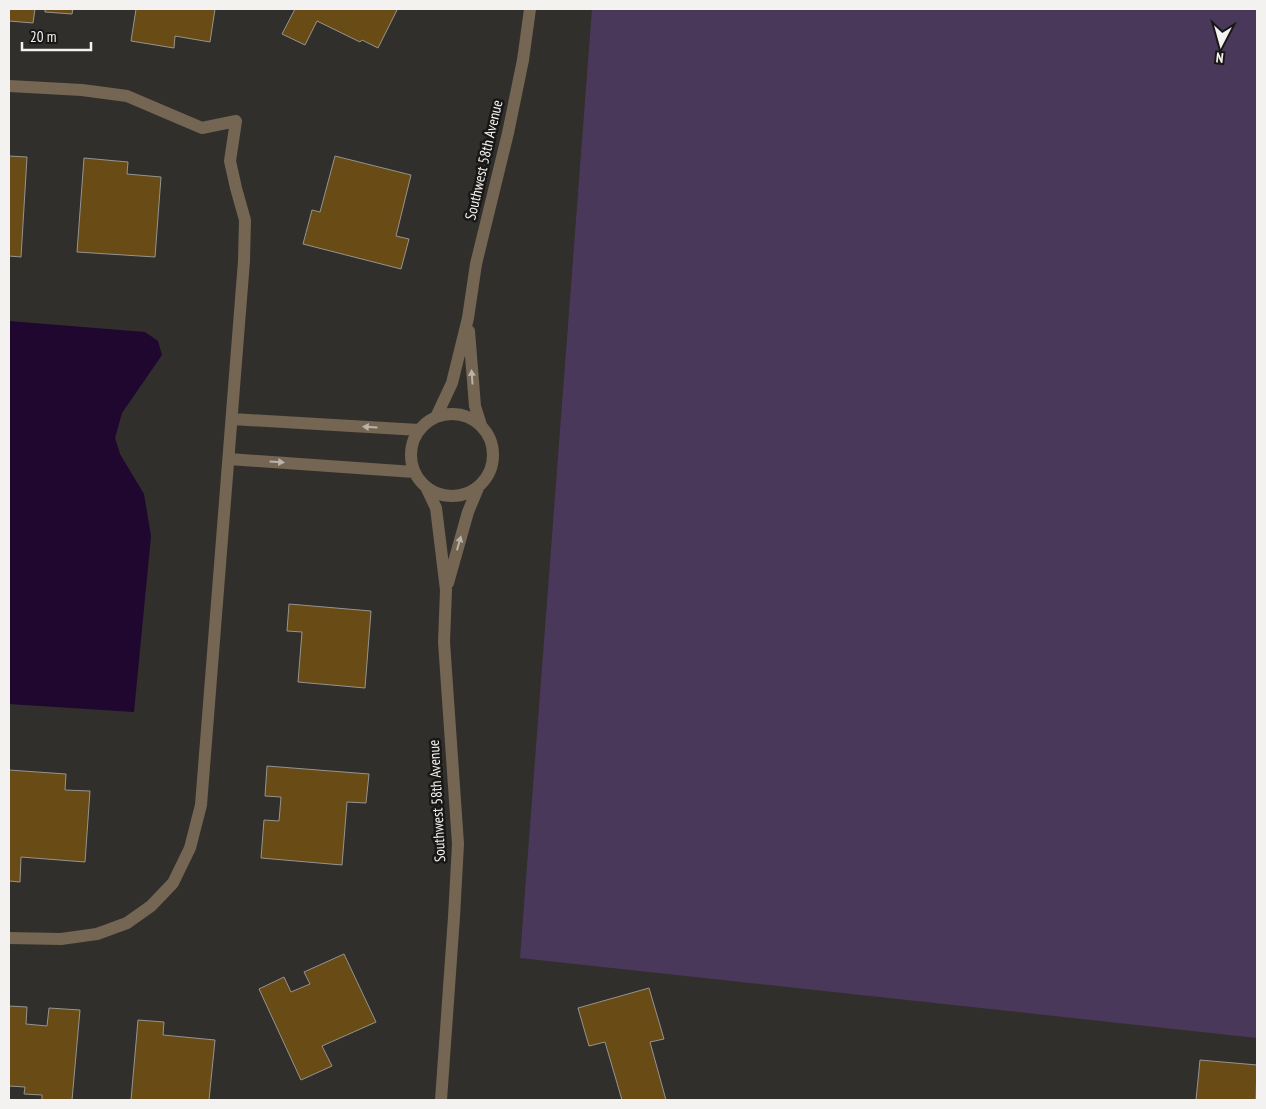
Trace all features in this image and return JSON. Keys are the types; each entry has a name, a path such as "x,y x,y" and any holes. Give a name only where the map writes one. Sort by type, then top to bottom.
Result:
{"street":[{"name":"Southwest 58th Avenue","path":"436,417 452,383 468,318 476,264 508,133 523,60 530,9"},
{"path":"9,86 82,90 127,96 202,128 236,121 230,161 245,220 244,261 201,806 190,848 172,883 151,906 127,923 97,934 70,938 9,938"},
{"name":"Southwest 58th Avenue","path":"468,318 475,406 481,425"},
{"path":"452,414 467,417 481,425 489,437 493,450 493,464 488,477 478,488 462,496 444,496 427,489 419,481 411,461 410,451 418,430 436,417 452,414"},
{"path":"232,419 418,430"},
{"path":"228,459 414,472"},
{"name":"Southwest 58th Avenue","path":"446,590 461,536 478,488"},
{"name":"Southwest 58th Avenue","path":"427,489 436,508 446,590 444,642 458,844 441,1100"}],"shaded area":[{"path":"592,9 1257,9 1257,1038 520,958"},
{"path":"9,321 145,332 158,341 162,355 122,413 115,438 120,454 144,494 151,536 134,712 9,704"}],"building":[{"path":"9,9 35,9 33,23 9,21"},
{"path":"45,9 73,9 72,14 45,12"},
{"path":"136,9 215,9 210,42 175,36 174,48 131,41"},
{"path":"295,9 397,10 378,48 362,40 360,42 317,21 305,45 282,34"},
{"path":"9,156 27,157 21,257 9,256"},
{"path":"335,156 411,175 396,236 409,239 401,269 303,244 312,210 320,212"},
{"path":"84,158 128,162 127,174 161,177 155,257 77,252"},
{"path":"289,604 371,611 365,688 298,682 302,632 287,631"},
{"path":"267,766 369,774 366,803 347,802 342,865 261,858 264,820 279,821 281,797 265,796"},
{"path":"9,770 66,774 65,790 90,791 85,862 21,857 20,882 9,881"},
{"path":"344,954 376,1022 322,1046 332,1066 301,1080 259,989 284,977 291,992 310,984 304,972"},
{"path":"649,988 664,1039 650,1042 666,1100 622,1100 605,1042 589,1046 578,1008"},
{"path":"9,1006 27,1007 26,1024 47,1026 49,1008 80,1010 72,1100 42,1100 42,1095 24,1094 25,1087 9,1086"},
{"path":"138,1020 164,1022 163,1035 215,1040 209,1100 131,1100"},
{"path":"1200,1060 1257,1065 1256,1100 1196,1100"}]}
